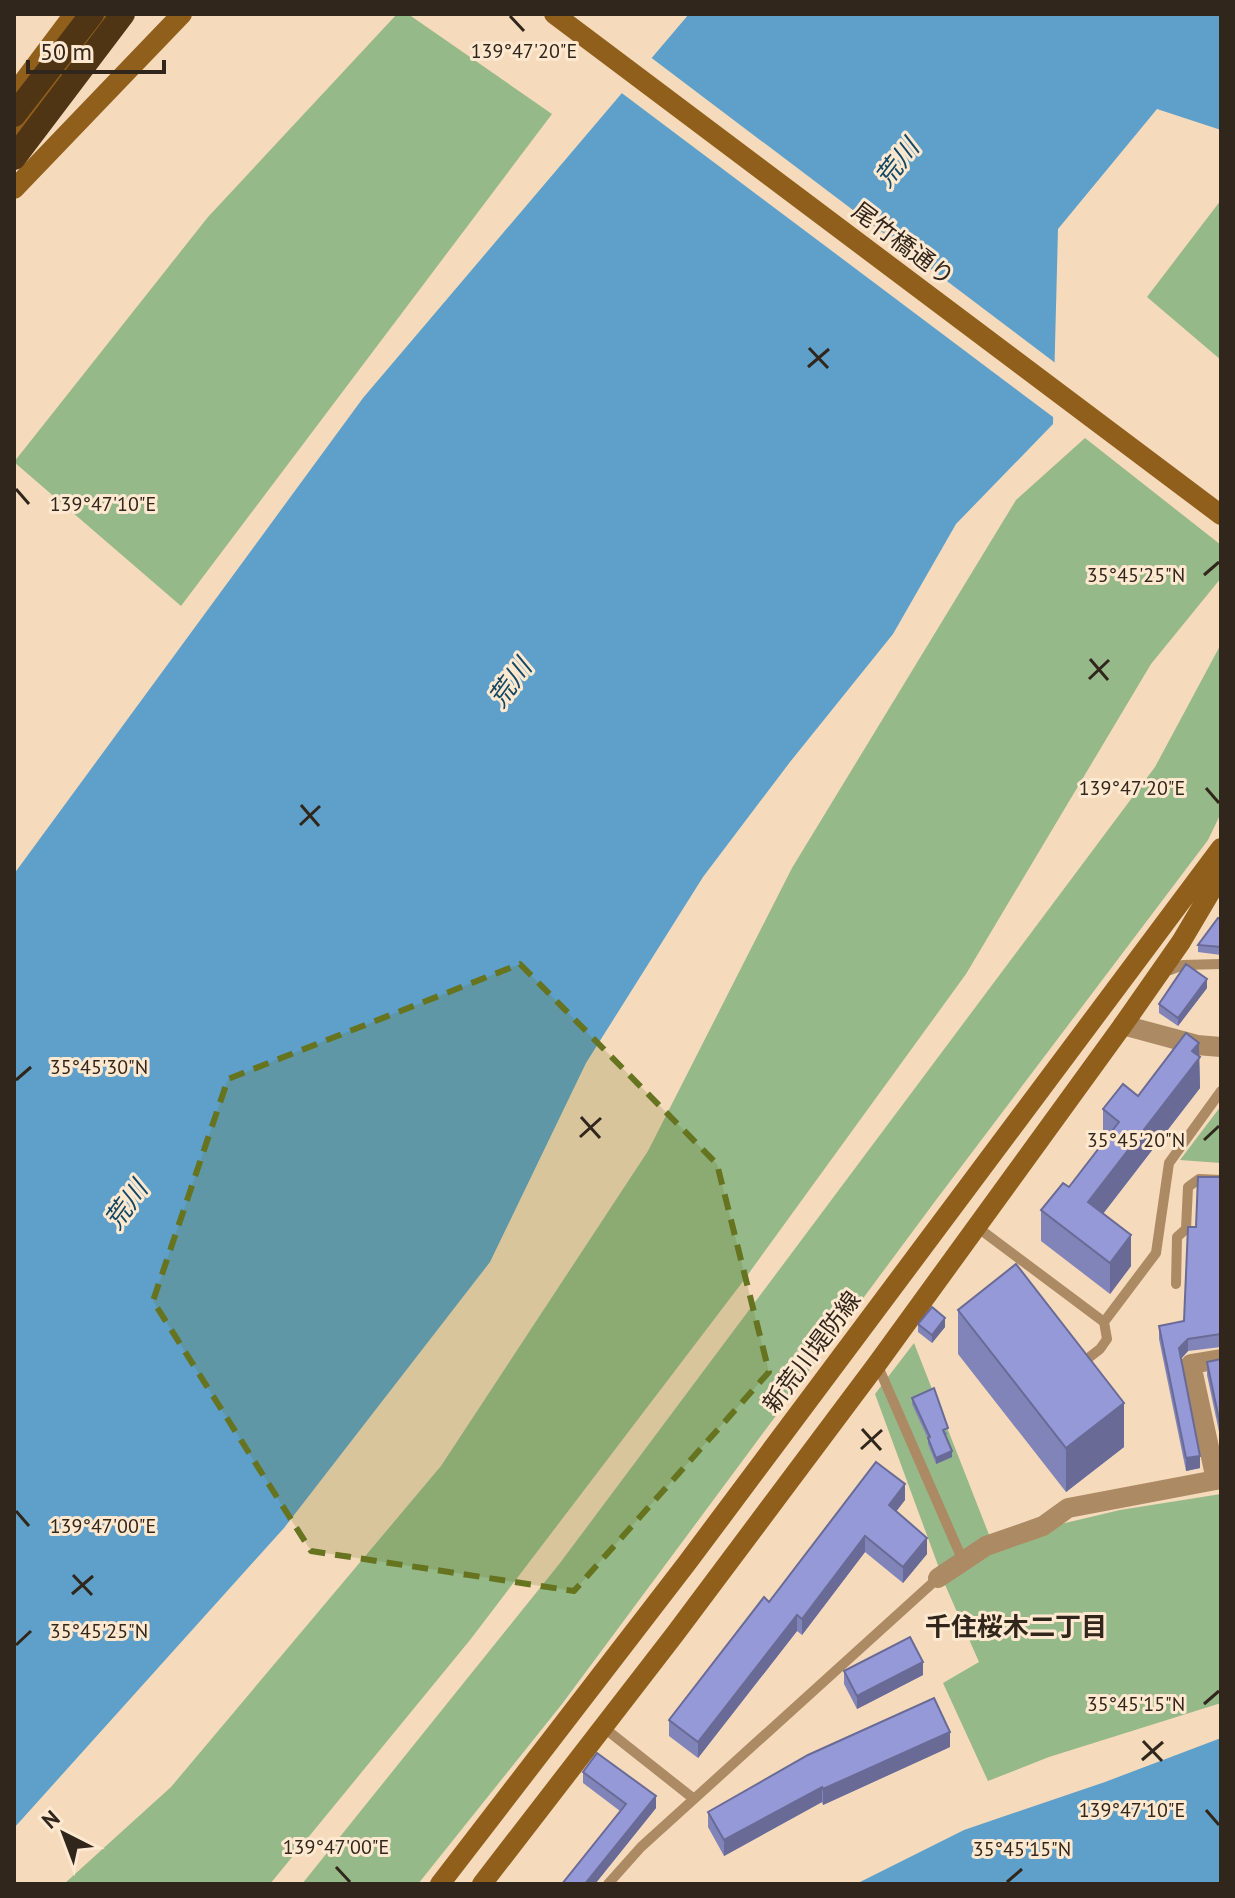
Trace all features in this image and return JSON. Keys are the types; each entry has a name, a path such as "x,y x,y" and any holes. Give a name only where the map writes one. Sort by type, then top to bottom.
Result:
{"highway":[{"path":"14,115 92,14"},
{"path":"14,158 123,14"}],"main road":[{"path":"14,94 74,14"},
{"path":"14,137 107,14"},
{"path":"14,189 182,14"},
{"name":"尾竹橋通り","path":"554,14 1221,515"},
{"name":"新荒川堤防線","path":"440,1884 660,1600 1221,848"},
{"path":"482,1884 877,1364 1123,1025 1213,888 1221,858"}],"street":[{"path":"1123,1025 1197,1045 1221,1047"},
{"path":"938,1578 986,1546 1043,1526 1068,1508 1218,1480 1191,1364 1221,1359"}],"lane":[{"path":"1163,968 1221,964"},
{"path":"1104,1322 1156,1253 1169,1163 1221,1091"},
{"path":"1176,1284 1177,1237 1186,1229 1188,1187 1199,1179 1221,1180"},
{"path":"977,1227 1104,1322 1107,1339 1100,1349 1078,1366 1087,1377"},
{"path":"877,1364 963,1561"},
{"path":"608,1884 641,1847 938,1578"},
{"path":"603,1727 694,1799"}],"highlighted area":[{"path":"520,964 717,1164 769,1372 574,1591 311,1551 153,1301 228,1079"}],"green space":[{"path":"397,14 408,14 552,114 181,606 14,462 208,217"},
{"path":"1221,200 1221,360 1147,297"},
{"path":"1085,438 1221,545 1221,578 1151,664 966,974 741,1284 470,1640 270,1884 64,1884 171,1787 441,1466 648,1151 792,868 1016,500"},
{"path":"1221,644 1221,813 1208,840 562,1704 418,1884 302,1884 560,1563 1155,767"},
{"path":"1221,1106 1221,1163 1180,1160"},
{"path":"914,1343 995,1550 1061,1524 1120,1510 1221,1494 1221,1703 1049,1757 988,1781 943,1683 979,1662 946,1587 875,1394"}],"water":[{"name":"荒川","path":"689,14 1221,14 1221,130 1157,109 1058,229 1053,424 956,524 893,634 703,877 586,1063 490,1262 284,1528 14,1828 14,874 363,398"},
{"path":"1221,1738 1221,1884 856,1884 964,1830"}],"pier":[{"path":"649,56 1058,365 1057,420 619,91"}],"building":[{"path":"1218,918 1221,919 1221,947 1198,945"},
{"path":"1186,964 1207,979 1178,1018 1159,1004"},
{"path":"1186,1033 1199,1043 1192,1051 1200,1057 1088,1202 1131,1235 1110,1263 1041,1210 1063,1183 1069,1187 1119,1122 1103,1109 1123,1084 1138,1096"},
{"path":"1198,1177 1221,1177 1221,1334 1188,1339 1179,1348 1200,1456 1186,1458 1159,1326 1184,1321 1188,1227 1196,1227"},
{"path":"1016,1264 1124,1403 1066,1448 958,1310"},
{"path":"932,1307 945,1318 932,1335 918,1324"},
{"path":"1221,1359 1221,1429 1207,1362"},
{"path":"934,1388 948,1428 943,1430 952,1451 936,1458 912,1398"},
{"path":"876,1462 905,1484 889,1505 927,1538 903,1567 865,1536 802,1619 797,1615 698,1742 669,1720 764,1597 769,1602"},
{"path":"910,1637 923,1662 857,1696 844,1671"},
{"path":"934,1698 950,1732 822,1787 724,1840 708,1812 808,1755"},
{"path":"597,1753 656,1796 585,1884 562,1884 626,1804 583,1772"}],"district":[{"name":"千住桜木二丁目","path":"1016,1627"}]}
